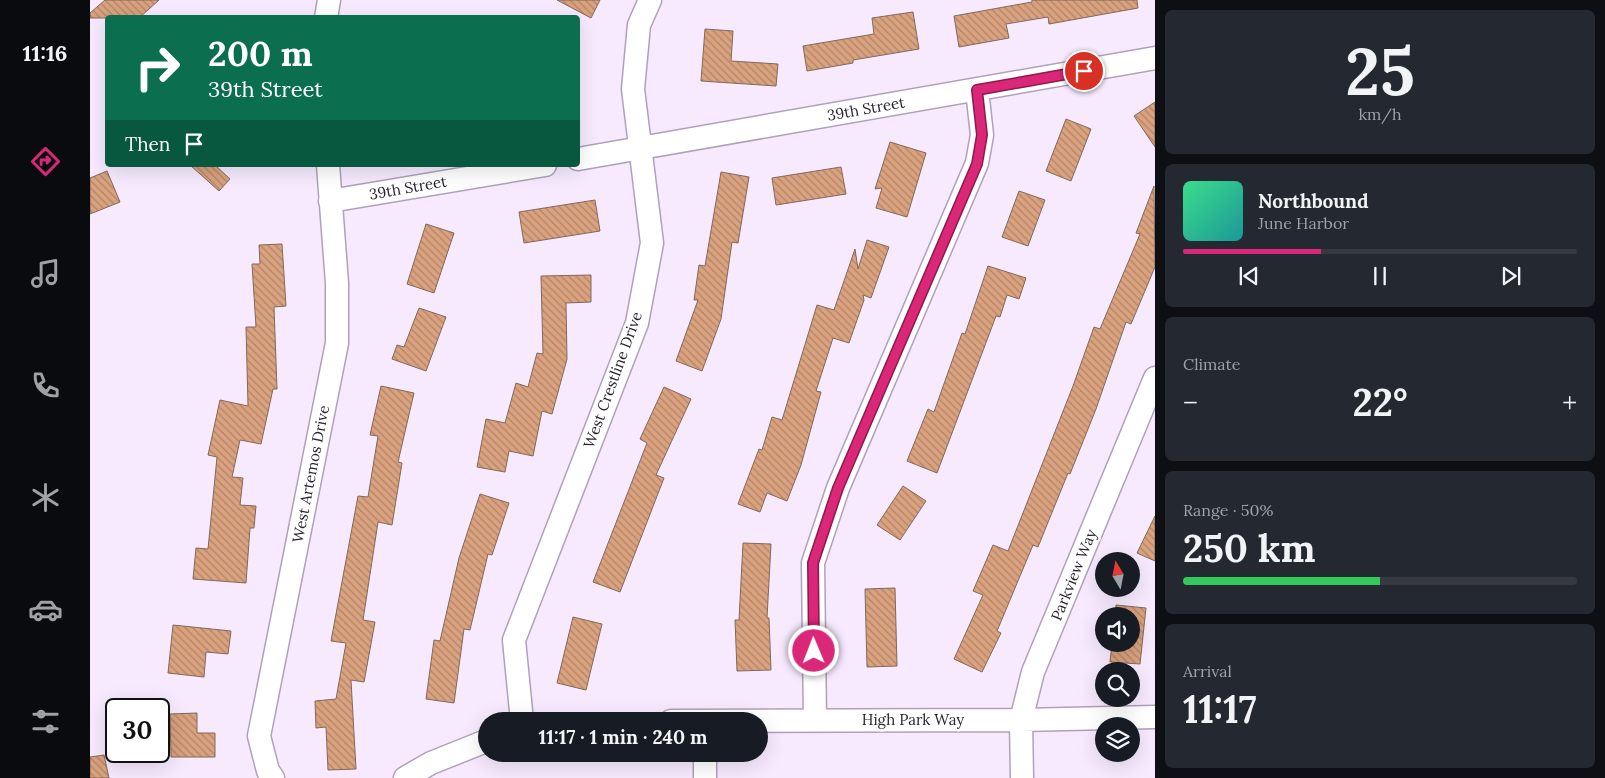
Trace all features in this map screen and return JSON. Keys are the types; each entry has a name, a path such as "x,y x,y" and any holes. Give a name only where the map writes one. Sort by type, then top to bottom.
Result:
{"street":[{"path":"326,15 329,0"},
{"name":"West Crestline Drive","path":"521,712 514,640 636,324 652,243 633,89 639,25 650,0"},
{"name":"39th Street","path":"580,160 1155,58"},
{"path":"814,720 813,563 838,488 977,164 982,135 977,90"},
{"name":"West Artemos Drive","path":"272,778 268,771 260,736 337,343 336,283 328,167"},
{"name":"39th Street","path":"330,201 533,167"},
{"name":"Parkview Way","path":"1022,778 1021,720 1033,672 1155,378"},
{"name":"High Park Way","path":"768,720 1021,720 1155,717"},
{"path":"405,778 431,764 478,745"},
{"path":"705,762 705,778"}],"building":[{"path":"105,0 159,0 142,15 105,15 105,18 90,18 90,13"},
{"path":"557,0 600,0 591,18"},
{"path":"1032,0 1137,0 1138,8 1049,24 1048,17 1006,24 1009,38 959,47 954,16 1032,2"},
{"path":"913,12 919,49 853,60 853,63 807,71 803,46 874,34 872,18"},
{"path":"705,29 733,31 731,61 778,64 776,86 701,81"},
{"path":"1155,102 1155,147 1134,116"},
{"path":"1066,119 1091,129 1071,181 1046,171"},
{"path":"890,142 926,153 907,217 876,208 882,188 875,189"},
{"path":"192,167 217,167 230,179 219,191"},
{"path":"841,167 846,194 776,205 772,178"},
{"path":"107,171 120,202 90,214 90,178"},
{"path":"721,172 749,177 738,243 732,242 721,319 702,371 676,361 698,300 694,300 699,265 705,266"},
{"path":"1154,186 1155,267 1131,324 1126,322 1096,409 1070,474 1068,473 1038,547 1033,545 997,631 1001,633 982,672 954,659 983,595 973,591 993,545 1008,551 1073,386 1094,327 1100,329 1140,234 1136,233"},
{"path":"1019,191 1045,200 1028,246 1002,237"},
{"path":"595,200 600,231 524,243 519,212"},
{"path":"426,224 454,233 434,293 407,284"},
{"path":"867,240 889,247 871,298 863,295 864,300 849,343 833,338 816,391 821,392 801,465 787,501 767,493 760,512 738,504 759,449 762,450 772,417 782,420 817,305 834,310 855,249 858,269"},
{"path":"282,244 286,306 274,307 277,389 273,389 261,444 240,440 232,477 243,478 240,505 256,506 254,528 250,528 246,583 193,579 196,548 208,549 217,457 208,455 220,400 248,406 246,327 256,327 252,264 260,264 259,245"},
{"path":"988,266 1026,278 1019,299 1007,295 1000,317 996,316 937,473 907,461 928,409 934,412 962,333 965,334"},
{"path":"591,275 591,302 566,303 567,359 552,414 542,411 533,456 509,451 505,472 477,467 486,419 505,423 516,383 528,387 537,353 543,354 541,276"},
{"path":"419,308 446,317 426,371 392,359 397,345 404,347"},
{"path":"381,386 414,393 398,462 402,463 392,525 378,522 363,620 375,622 364,682 351,680 356,769 328,770 326,727 316,728 315,701 336,699 346,643 331,641 358,496 368,497 378,436 370,435"},
{"path":"664,387 691,399 656,475 664,478 620,592 593,582 647,443 640,439"},
{"path":"903,486 926,501 900,540 877,525"},
{"path":"480,494 509,503 492,555 488,554 470,630 464,629 454,703 426,699 434,640 440,641 459,558"},
{"path":"1155,516 1155,561 1137,552"},
{"path":"743,543 771,544 767,618 769,618 771,670 737,671 735,620 739,620"},
{"path":"895,588 897,666 867,667 865,589"},
{"path":"1116,605 1136,607 1116,607"},
{"path":"1140,607 1146,608 1140,664 1140,662 1110,662 1111,652 1140,652"},
{"path":"573,617 602,624 586,690 557,683"},
{"path":"173,625 231,631 228,654 206,652 204,677 168,673"},
{"path":"197,713 197,733 215,733 215,757 171,757 170,714"},
{"path":"104,755 109,778 90,778 90,757"}],"route":[{"path":"814,651 813,563 838,488 977,164 982,135 977,90 1084,71"}]}
